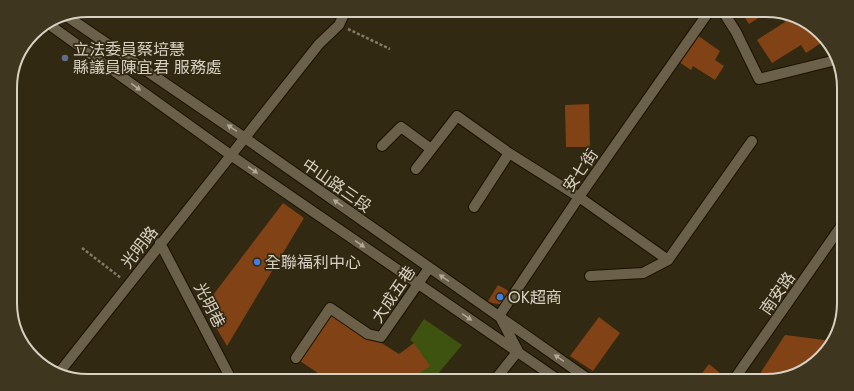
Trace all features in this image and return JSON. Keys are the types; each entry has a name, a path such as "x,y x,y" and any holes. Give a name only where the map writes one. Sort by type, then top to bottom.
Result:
{"street":[{"path":"339,25 343,17"},
{"name":"安七街","path":"499,316 579,197 705,17"},
{"path":"726,17 736,32 759,80 832,61"},
{"name":"中山路三段","path":"70,19 245,138 581,374"},
{"path":"56,25 232,156 550,374"},
{"name":"光明路","path":"62,369 160,242 232,156 319,44 339,25"},
{"path":"416,169 457,116 509,153 579,197 668,260"},
{"path":"382,146 401,127 431,149"},
{"path":"590,276 643,273 668,260 752,141"},
{"path":"474,207 509,153"},
{"name":"南安路","path":"738,374 837,232"},
{"name":"光明巷","path":"160,242 228,374"},
{"name":"大成五巷","path":"296,358 330,308 368,334 381,337 429,268"},
{"path":"499,316 518,351"},
{"path":"500,374 518,351"}],"path":[{"path":"339,25 390,50"},
{"path":"82,248 129,284"}],"shaded area":[{"path":"532,371 536,374 524,374"}],"green space":[{"path":"424,319 462,345 438,374 415,374 414,343 410,340"}],"building":[{"path":"744,17 760,17 749,24"},
{"path":"783,19 793,22 809,32 821,43 806,53 801,45 772,63 757,40 785,22"},
{"path":"697,35 720,51 715,60 724,66 715,80 693,66 691,70 679,62"},
{"path":"589,104 590,147 566,147 565,105"},
{"name":"全聯福利中心","path":"283,203 304,218 227,346 204,307"},
{"name":"OK超商","path":"498,285 512,293 507,301 499,304 488,301"},
{"path":"329,310 399,354 414,343 430,366 418,374 320,374 297,359"},
{"path":"599,317 620,333 593,371 570,356"},
{"path":"785,335 826,340 816,353 793,369 770,374 761,374 761,372"},
{"path":"709,364 720,373 719,374 701,374"}],"place":[{"name":"立法委員蔡培慧 縣議員陳宜君 服務處","path":"65,58"},
{"name":"全聯福利中心","path":"257,262"},
{"name":"OK超商","path":"500,297"}]}
